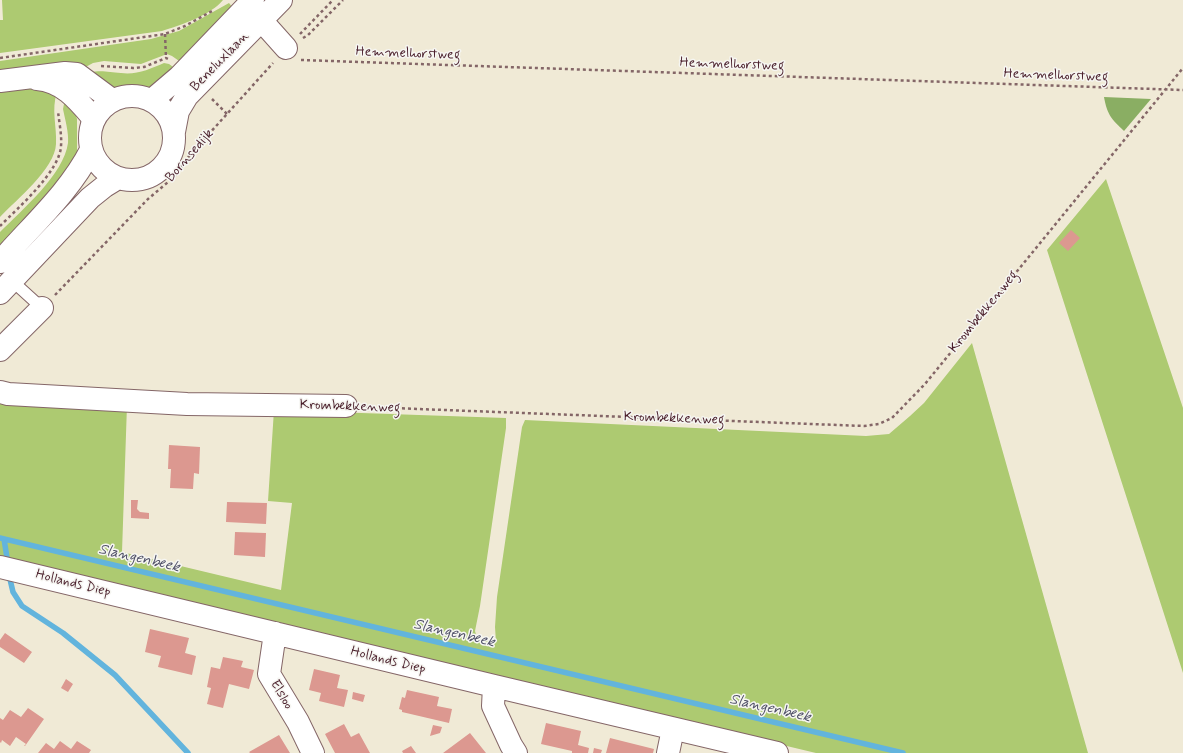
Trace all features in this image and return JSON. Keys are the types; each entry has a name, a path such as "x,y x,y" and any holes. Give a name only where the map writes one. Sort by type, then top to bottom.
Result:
{"street":[{"name":"Beneluxlaan","path":"174,132 178,110 188,96 280,0"},
{"name":"Beneluxlaan","path":"152,100 179,77 247,7"},
{"path":"247,7 286,48"},
{"path":"7,80 65,72 72,73 77,74 112,100"},
{"path":"7,80 38,78 51,80 79,101 94,119"},
{"path":"132,96 152,100 166,113 174,132 174,143 166,163 159,171 139,180 118,178 106,172 97,162 91,150 90,129 94,119 102,108 112,100 121,97 132,96"},
{"path":"0,262 64,192 84,164 91,150"},
{"path":"4,281 90,198 118,178"},
{"path":"0,350 42,308"},
{"name":"Krombekkenweg","path":"0,392 8,394 187,404 346,406"},
{"name":"Hollands Diep","path":"0,567 777,753"},
{"name":"Elsloo","path":"275,633 269,674 298,722 313,753"},
{"path":"494,686 493,706 516,753"},
{"path":"668,753 674,729"}],"lane":[{"path":"4,281 42,308"}],"path":[{"name":"Bornsedijk","path":"42,308 148,199 174,177 189,156 286,48 333,0"},
{"path":"286,48 308,35 343,0"},
{"path":"0,58 165,34 185,26 217,8"},
{"path":"165,34 166,58"},
{"name":"Hemmelhorstweg","path":"286,48 297,60 1183,90"},
{"name":"Krombekkenweg","path":"346,406 864,426 880,424 892,418 925,384 1183,68"}],"green space":[{"path":"2,0 223,0 203,15 186,23 162,31 0,53 0,20 3,20"},
{"path":"229,3 233,8 182,63 167,54 141,64 104,61 93,63 82,69 0,79 0,61 151,39 179,31"},
{"path":"164,63 169,64 176,69 152,87 128,86 115,89 90,72 102,71 132,73"},
{"path":"33,87 57,92 54,105 56,144 54,154 49,164 34,184 0,217 0,90"},
{"path":"1104,97 1151,99 1124,131 1110,116"},
{"path":"69,103 74,109 77,119 77,154 66,176 0,247 0,232 41,191 59,167 65,155 68,139 63,109 64,104"},
{"path":"1106,179 1183,408 1183,673 1047,250"},
{"path":"972,343 1088,753 816,753 0,558 0,400 127,405 122,552 281,590 292,503 268,501 274,410 506,418 506,428 475,631 477,638 496,642 495,627 497,597 522,427 525,420 866,436 889,434 924,403"}],"building":[{"path":"1071,230 1080,238 1068,251 1059,243"},
{"path":"169,445 200,447 199,474 194,473 193,489 170,488 171,469 168,469"},
{"path":"131,500 138,500 137,509 140,512 149,513 149,519 131,518"},
{"path":"227,502 267,503 266,524 226,522"},
{"path":"235,532 266,533 265,557 234,555"},
{"path":"150,629 189,638 185,653 196,656 192,675 158,667 161,656 145,652"},
{"path":"5,633 32,652 24,663 0,647 0,640"},
{"path":"223,657 243,661 241,667 254,670 249,689 229,684 223,708 207,704 211,688 207,687 211,667 220,669"},
{"path":"314,669 340,675 337,688 348,690 344,707 319,701 321,693 309,690"},
{"path":"66,679 73,684 68,692 61,688"},
{"path":"407,690 439,697 437,706 452,709 449,723 402,712 402,710 399,709 402,697 405,698"},
{"path":"353,692 365,695 363,702 352,699"},
{"path":"28,708 44,719 25,746 26,744 16,737 10,746 2,740 1,743 0,718 3,720 10,710 21,717"},
{"path":"546,723 581,731 578,745 589,748 588,753 572,753 572,751 541,744"},
{"path":"344,724 351,737 359,733 370,753 335,753 325,734"},
{"path":"433,725 442,727 440,733 430,736"},
{"path":"470,733 486,753 443,753"},
{"path":"279,735 290,753 249,752"},
{"path":"610,738 654,749 653,753 606,753"},
{"path":"60,741 71,749 77,741 91,750 89,753 38,753 46,743 54,749"},
{"path":"411,746 416,753 403,753 402,751"},
{"path":"594,748 602,750 601,753 593,753"}],"waterway":[{"name":"Slangenbeek","path":"0,538 903,753"},
{"path":"4,539 8,564"},
{"path":"9,575 13,592 22,606 63,633 115,675 188,753"}]}
